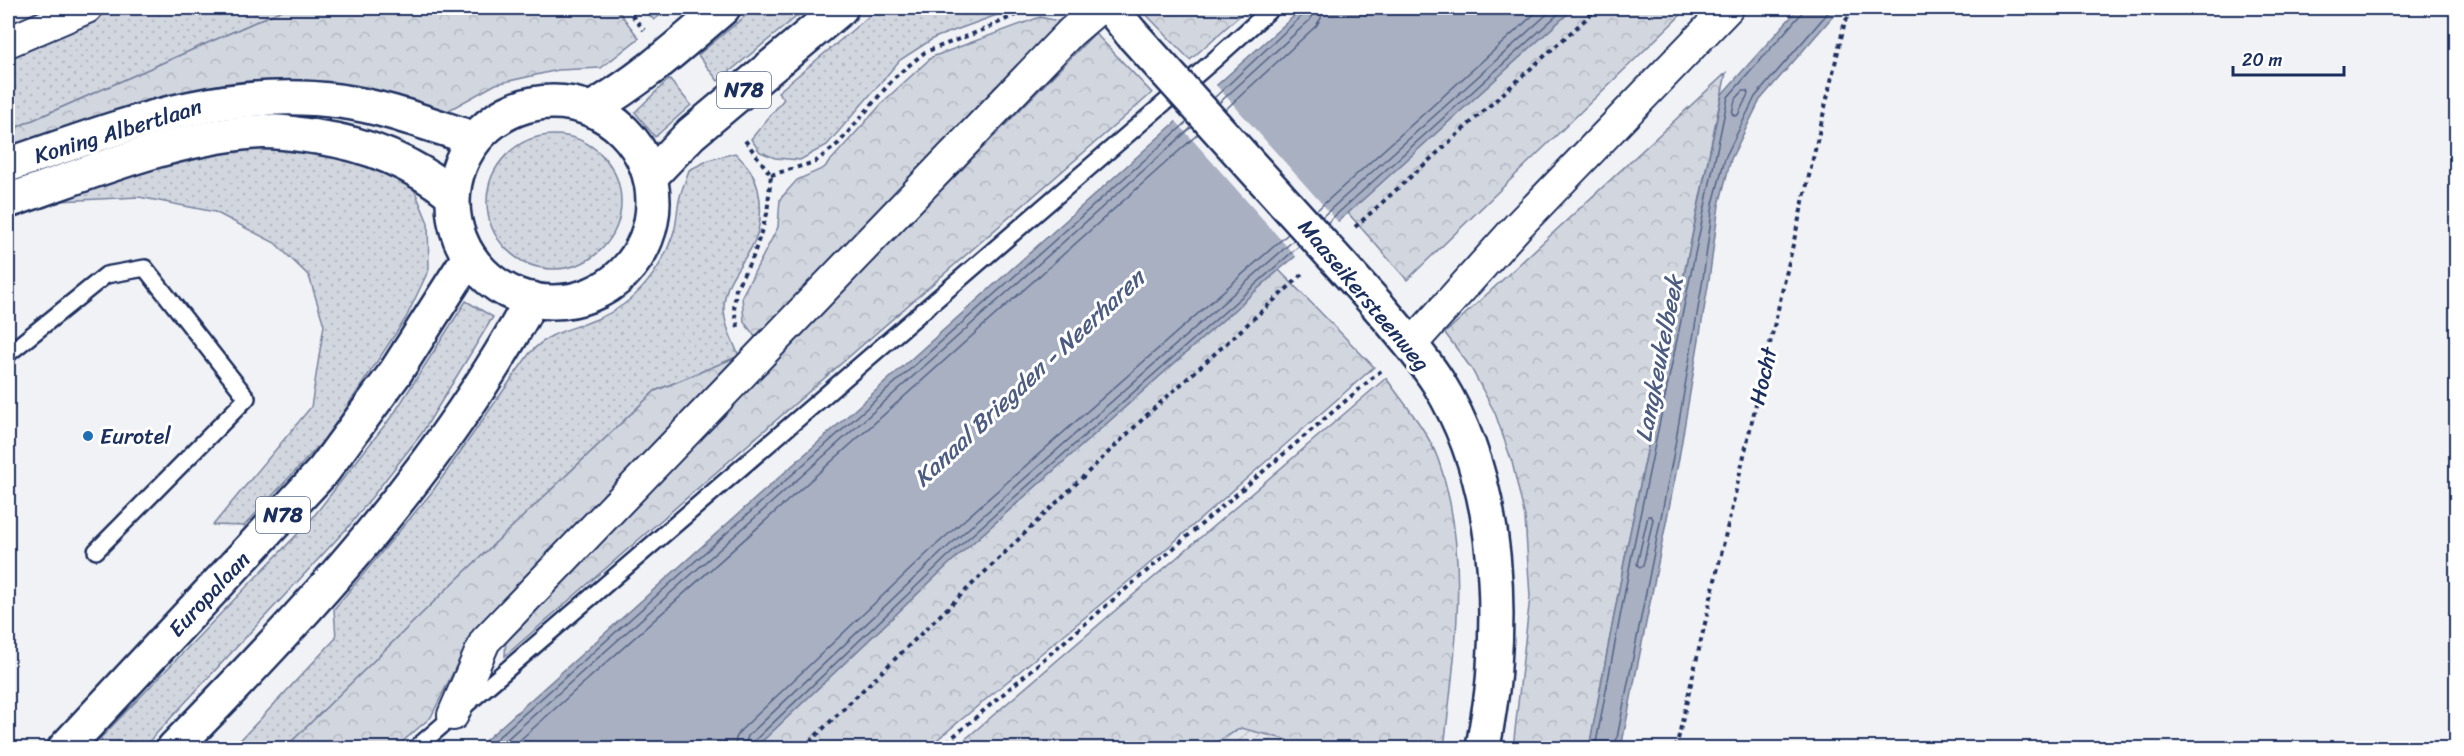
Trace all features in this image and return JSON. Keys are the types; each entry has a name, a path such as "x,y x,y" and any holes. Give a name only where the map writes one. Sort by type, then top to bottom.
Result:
{"main road":[{"path":"591,109 618,94 646,73 723,8"},
{"name":"N78","path":"650,177 691,134 841,8"},
{"name":"Maaseikersteenweg","path":"1111,8 1411,345 1437,382 1461,428 1470,448 1480,483 1496,576 1495,658 1483,748"},
{"name":"Koning Albertlaan","path":"8,165 168,112 252,97 341,101 475,139"},
{"path":"557,102 591,109 615,123 635,145 650,177 653,202 645,243 626,270 611,283 586,296 561,301 532,299 505,290 483,274 463,247 454,217 453,195 457,171 475,139 499,117 534,104 557,102"},
{"name":"Koning Albertlaan","path":"8,201 153,152 220,136 255,132 293,134 365,146 395,157 432,178 453,195"},
{"name":"Europalaan","path":"65,748 324,470 395,373 469,257"},
{"path":"174,748 229,693 328,584 403,493 475,396 532,299"}],"street":[{"path":"8,42 87,8"},
{"path":"453,715 485,641 1071,32 1099,8"},
{"path":"1411,345 1518,226 1728,8"}],"lane":[{"path":"416,748 1272,8"},
{"path":"8,354 106,275 145,268 248,398 96,551"}],"path":[{"path":"626,8 645,30"},
{"path":"771,175 815,162 839,143 895,77 925,52 983,30 1030,8"},
{"path":"1352,229 1598,8"},
{"name":"Hocht","path":"1676,748 1845,21 1857,8"},
{"path":"744,139 771,175 767,214 753,257 736,288 734,310 740,334 762,354"},
{"path":"803,748 1148,414 1304,273"},
{"path":"940,748 1411,345"}],"shaded area":[{"path":"1241,728 1288,740 1289,748 1206,748"}],"green space":[{"path":"119,8 287,8 8,131 8,55"},
{"path":"287,8 616,8 639,38 601,68 558,70 496,84 440,115 196,94 121,110 8,150 8,131"},
{"path":"643,8 669,8 654,20"},
{"path":"755,8 807,8 718,81 698,55"},
{"path":"879,8 1016,8 934,38 900,60 827,145 800,160 775,158 760,152 751,139 784,99 778,92"},
{"path":"1140,8 1248,8 1190,60"},
{"path":"1574,8 1688,8 1407,280 1348,213"},
{"path":"1040,17 1067,23 759,342 744,322 742,296 778,227 780,199 797,180 824,168 886,99 932,57"},
{"path":"1095,33 1152,93 505,656 506,636"},
{"path":"1726,73 1627,547 1589,748 1513,748 1530,597 1525,517 1512,462 1495,413 1471,368 1445,333"},
{"path":"669,79 691,105 655,137 635,112"},
{"path":"554,135 580,140 601,155 616,176 621,202 616,228 601,249 580,264 554,269 528,264 507,249 492,228 487,202 492,176 507,155 528,140"},
{"path":"233,149 302,150 391,168 414,189 428,223 429,269 406,318 327,437 244,526 213,525 311,407 324,325 309,276 275,243 215,212 139,197 39,202 135,167"},
{"path":"735,153 755,179 760,199 760,221 755,241 732,277 726,291 724,308 726,321 739,356 655,391 449,587 285,748 233,748 336,638 334,609 432,492 529,354 545,340 611,312 636,294 656,271 670,243 680,197 689,170 709,160"},
{"path":"1279,270 1374,367 1142,570 927,748 755,748 951,562"},
{"path":"466,301 493,317 422,433 350,525 143,748 91,748 310,521 395,412"},
{"path":"739,356 471,636 431,717 395,748 285,748 449,587 655,391"},
{"path":"1386,378 1421,427 1438,459 1448,494 1454,530 1458,603 1444,748 1289,748 1288,740 1241,728 1206,748 955,748"}],"water":[{"name":"Kanaal Briegden - Neerharen","path":"1303,8 1574,8 1348,213 1279,270 951,562 755,748 477,748"},
{"path":"1799,8 1840,8 1760,100 1731,159 1719,205 1709,280 1679,458 1621,748 1589,748 1627,547 1722,94"}],"pier":[{"path":"1215,84 1340,224 1298,259 1175,120"}],"place":[{"name":"Eurotel","path":"88,436"}],"water label":[{"name":"Langkeukelbeek","path":"1659,359"}]}
